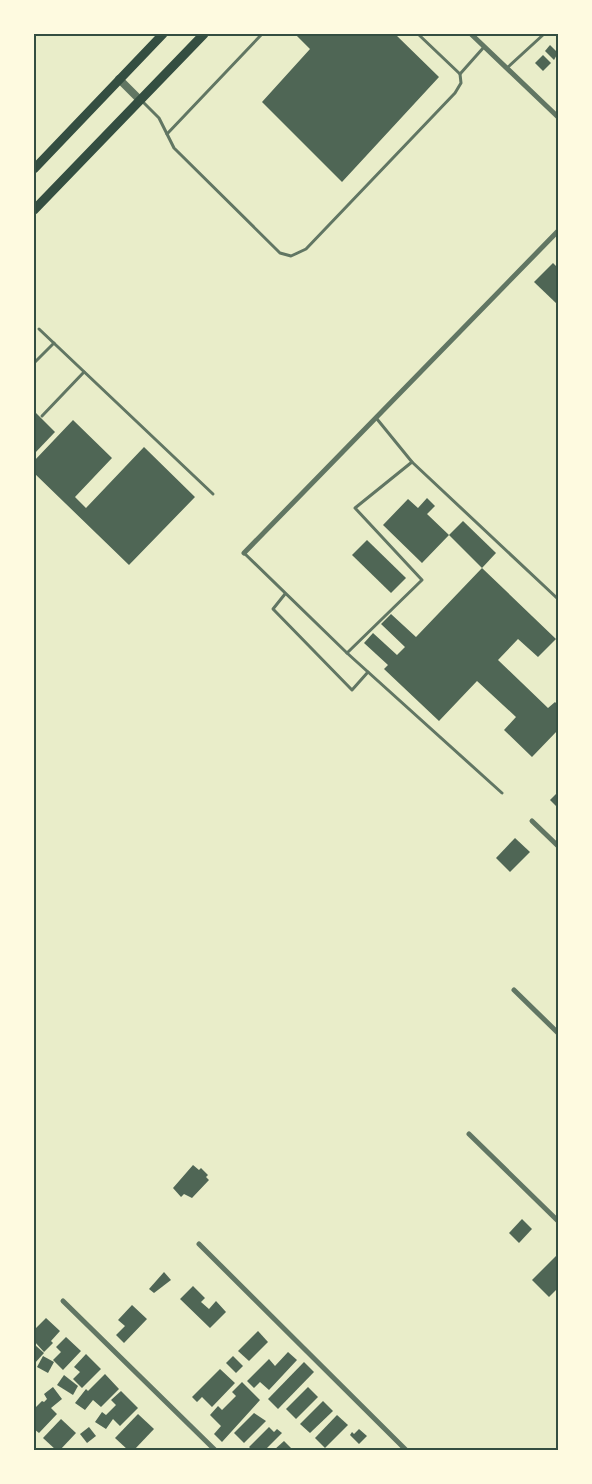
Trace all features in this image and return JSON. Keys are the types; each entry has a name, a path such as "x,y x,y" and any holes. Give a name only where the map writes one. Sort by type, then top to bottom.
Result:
{"main road":[{"path":"34,169 163,34"},
{"path":"34,210 204,34"}],"street":[{"path":"471,34 558,117"},
{"path":"119,79 140,100"},
{"path":"244,553 377,419 441,350 558,231"},
{"path":"532,821 558,846"},
{"path":"514,990 558,1033"},
{"path":"469,1134 558,1220"},
{"path":"199,1244 406,1450"},
{"path":"63,1301 214,1450"}],"lane":[{"path":"167,134 261,34"},
{"path":"140,100 159,118 174,148 280,252 291,256 306,249 455,93 461,83 460,74 418,34"},
{"path":"507,68 544,34"},
{"path":"460,74 485,47"},
{"path":"39,329 213,494"},
{"path":"34,363 54,343"},
{"path":"42,416 84,372"},
{"path":"377,419 412,462 558,599"},
{"path":"347,654 422,580 355,508 412,462"},
{"path":"244,553 347,654 502,793"},
{"path":"285,594 273,609 352,690 368,672"}],"building":[{"path":"295,34 395,34 439,77 342,182 262,102 310,49"},
{"path":"550,45 558,53 554,60 545,51"},
{"path":"543,55 551,63 543,71 535,63"},
{"path":"553,263 558,268 558,305 534,282"},
{"path":"34,411 55,432 34,454"},
{"path":"73,420 112,458 75,497 86,508 144,447 195,497 129,565 34,473 34,461"},
{"path":"427,498 435,506 427,514 449,535 422,563 383,525 408,499 418,508"},
{"path":"463,521 496,553 482,568 449,535"},
{"path":"367,540 406,578 391,593 352,555"},
{"path":"482,568 556,639 538,657 518,639 498,660 548,708 555,702 558,705 558,730 532,757 504,730 516,717 477,681 439,721 384,669 388,665 364,643 373,633 397,655 405,647 381,624 391,614 416,637"},
{"path":"558,792 558,808 550,800"},
{"path":"515,838 530,852 510,872 496,858"},
{"path":"193,1165 199,1170 201,1168 208,1175 206,1177 209,1180 192,1198 184,1194 181,1197 173,1188"},
{"path":"522,1219 532,1229 519,1243 509,1233"},
{"path":"556,1256 558,1258 558,1288 549,1297 532,1280"},
{"path":"164,1272 171,1280 154,1293 149,1289"},
{"path":"193,1286 205,1298 201,1302 209,1309 216,1301 226,1312 210,1328 180,1299"},
{"path":"132,1305 147,1319 124,1343 116,1335 125,1326 118,1320"},
{"path":"46,1318 60,1331 51,1341 53,1343 44,1352 34,1341 34,1330"},
{"path":"258,1331 268,1342 249,1361 238,1351"},
{"path":"66,1337 81,1351 63,1370 53,1360 61,1352 56,1347"},
{"path":"34,1346 44,1353 34,1364"},
{"path":"288,1352 297,1360 269,1390 260,1382 254,1388 247,1381 269,1359 275,1366"},
{"path":"86,1354 101,1369 82,1388 73,1379 80,1372 74,1367"},
{"path":"43,1356 54,1362 48,1373 37,1367"},
{"path":"233,1356 243,1366 236,1373 226,1363"},
{"path":"304,1362 314,1372 278,1409 268,1399"},
{"path":"220,1369 235,1383 212,1407 202,1397 197,1402 192,1397"},
{"path":"105,1374 119,1389 101,1407 93,1400 85,1410 75,1403 86,1389 88,1391"},
{"path":"64,1375 78,1386 73,1395 57,1385"},
{"path":"242,1382 260,1400 222,1442 214,1434 221,1426 210,1415 218,1406 222,1410 236,1396 232,1392"},
{"path":"53,1387 62,1399 51,1408 57,1414 39,1433 34,1429 34,1409 47,1399 44,1394"},
{"path":"308,1387 318,1397 296,1419 286,1409"},
{"path":"121,1391 138,1408 120,1426 113,1419 106,1429 95,1422 102,1412 106,1415 116,1405 111,1400"},
{"path":"323,1401 333,1411 310,1433 300,1424"},
{"path":"254,1413 266,1421 244,1443 234,1433"},
{"path":"138,1414 154,1429 134,1450 128,1450 115,1438"},
{"path":"337,1415 348,1425 325,1448 315,1438"},
{"path":"61,1419 76,1433 60,1450 56,1450 43,1438"},
{"path":"89,1427 96,1436 87,1443 80,1434"},
{"path":"269,1427 274,1432 277,1429 282,1433 265,1450 252,1450 249,1447"},
{"path":"359,1429 367,1436 359,1444 350,1435"},
{"path":"284,1441 293,1450 274,1450"}]}
